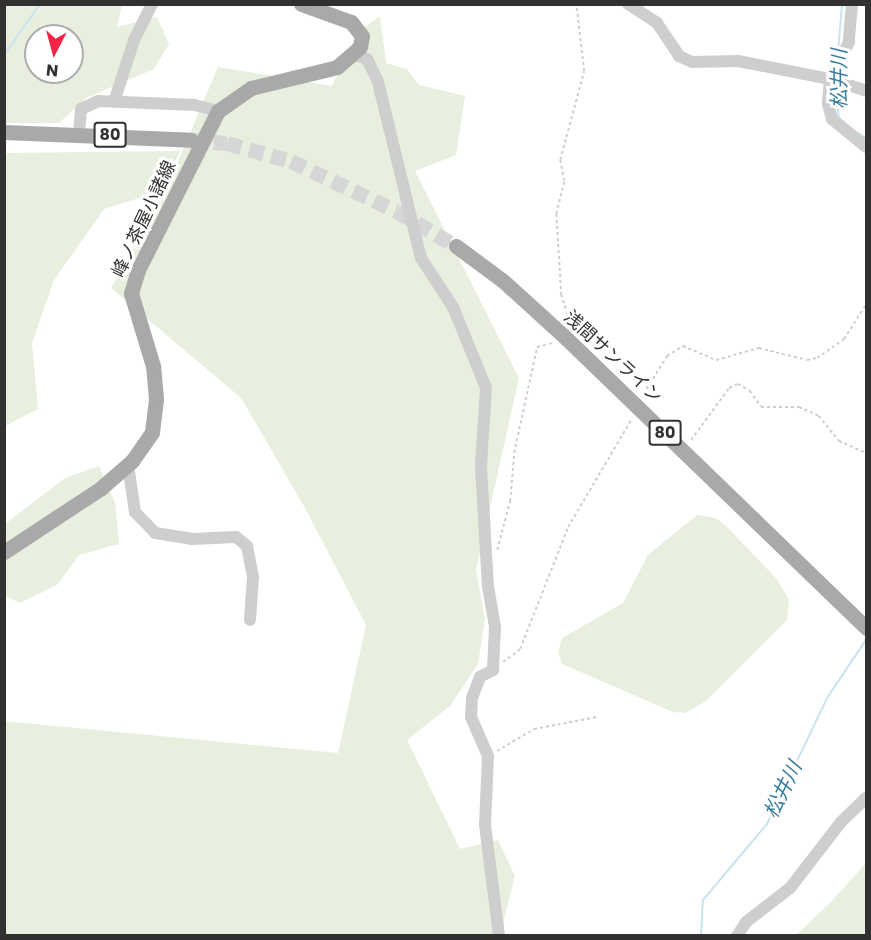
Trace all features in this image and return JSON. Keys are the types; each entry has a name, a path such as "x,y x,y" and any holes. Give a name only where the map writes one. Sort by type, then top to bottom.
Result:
{"main road":[{"path":"301,4 351,22 362,36 356,55"},
{"name":"峰ノ茶屋小諸線","path":"4,552 128,465 152,432 156,399 153,366 131,293 138,270 218,111 251,88 337,67 356,55"},
{"name":"80","path":"4,132 79,133 191,140"},
{"name":"浅間サンライン","path":"456,246 502,280 567,339 864,621"}],"street":[{"path":"115,99 134,40 152,4"},
{"path":"628,4 657,23 673,48 692,62 738,61 830,79 867,91"},
{"path":"852,4 849,42 830,79 828,104 832,119 867,147"},
{"path":"356,55 367,59 378,82 421,258 453,307 486,388 481,466 488,586 495,627 493,670 480,677 472,698 471,717 488,756 485,825 499,936"},
{"path":"79,133 81,109 87,104 115,99 195,105 218,111"},
{"path":"128,465 135,512 154,533 192,539 236,537 248,546 254,577 250,620"},
{"path":"737,936 746,922 790,888 841,822 867,798"}],"path":[{"path":"496,554 510,501 514,453 537,347 567,339 571,327 561,295 556,214 564,181 560,160 584,71 576,4"},
{"path":"493,670 520,649 568,527 639,408 644,390 667,356 683,346 716,360 759,348 807,360 817,358 844,339 867,304"},
{"path":"683,450 729,388 738,384 750,391 761,407 799,407 819,416 839,441 867,453"},
{"path":"488,756 534,729 597,717"}],"green space":[{"path":"4,5 122,5 117,27 157,17 169,44 154,69 86,98 59,123 5,123"},
{"path":"380,16 386,63 407,69 419,85 465,96 456,155 415,171 519,378 476,570 485,619 478,664 450,706 407,740 460,849 498,840 515,876 500,935 5,935 4,721 338,753 366,625 305,508 241,398 111,288 160,204 218,67 332,86 358,32"},
{"path":"180,151 165,190 104,209 54,280 32,343 38,409 5,426 5,153"},
{"path":"99,466 115,503 119,544 79,555 57,585 20,603 5,596 5,524 65,478"},
{"path":"697,515 716,518 777,579 789,600 787,620 706,701 685,713 673,712 562,664 558,652 562,638 623,603 648,555"},
{"path":"866,863 866,935 796,935 832,901"}],"waterway":[{"path":"4,55 40,4"},
{"name":"松井川","path":"838,52 842,4"},
{"name":"松井川","path":"835,90 839,117"},
{"name":"松井川","path":"856,132 866,138"},
{"name":"松井川","path":"701,936 703,900 767,824 827,698 866,640"}],"tunnel":[{"path":"191,140 227,143 291,161 397,211 456,246"}]}
